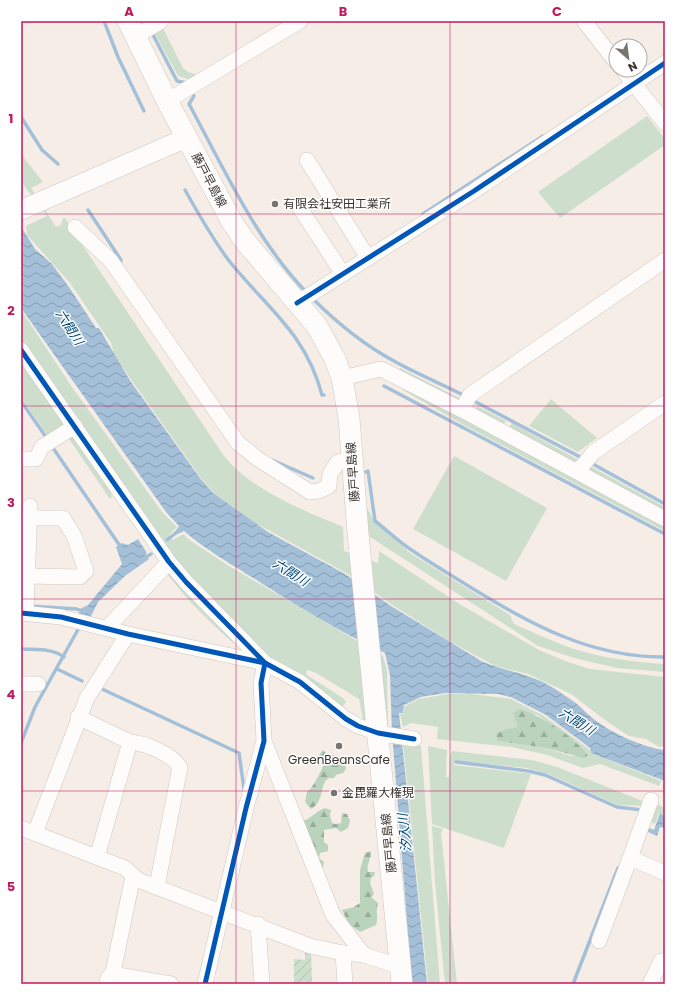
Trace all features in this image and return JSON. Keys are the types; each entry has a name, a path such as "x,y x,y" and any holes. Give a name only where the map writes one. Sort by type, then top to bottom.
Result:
{"main road":[{"name":"藤戸早島線","path":"146,26 167,101 232,222 244,240 305,298 317,326 328,344 342,378 349,418 358,533 380,732 402,976"}],"street":[{"path":"167,101 300,21"},
{"path":"584,21 608,52"},
{"path":"305,298 341,270 474,191 629,81 665,64"},
{"path":"629,81 665,123"},
{"path":"21,210 186,138"},
{"path":"307,160 365,255"},
{"path":"298,205 341,270"},
{"path":"75,227 111,261 238,443 258,459 310,492 320,491 329,486 330,474 338,462 352,459"},
{"path":"466,402 665,260"},
{"path":"21,350 169,562 186,582 265,662 300,682 346,719 358,726 414,739"},
{"path":"342,378 381,369 466,402 583,464 665,519"},
{"path":"583,464 665,403"},
{"path":"21,459 45,451 75,426"},
{"path":"27,576 80,577 86,571 74,536 63,518 30,512 25,609 128,634 265,662"},
{"path":"107,628 169,562"},
{"path":"128,634 99,677 87,698 28,831 125,868 138,880 158,886 258,924 282,936 310,946 343,953 364,955 402,976"},
{"path":"205,984 264,741 261,683 265,662"},
{"path":"21,684 38,684"},
{"path":"78,717 130,742 138,743 175,760 180,767 158,886"},
{"path":"264,741 333,914 364,955"},
{"path":"97,857 130,742"},
{"path":"599,941 651,800"},
{"path":"630,858 665,873"},
{"path":"133,876 110,979 171,984"},
{"path":"258,924 262,984"},
{"path":"343,953 345,984"},
{"path":"650,984 664,958"}],"green space":[{"path":"163,28 183,68 188,72 197,75 188,79 178,76 155,34"},
{"path":"647,116 665,139 665,145 560,218 538,192"},
{"path":"21,154 43,182 31,188 56,227 61,225 63,218 65,218 224,456 236,469 264,490 295,506 343,527 344,551 378,563 379,551 461,605 539,650 565,661 590,669 665,677 665,746 659,747 646,739 629,736 609,723 571,694 528,674 495,666 449,641 346,573 250,520 214,493 201,478 132,381 114,354 111,343 70,283 27,235 26,226 47,216 21,182"},
{"path":"21,310 72,387 162,512 177,527 169,535 173,540 183,534 229,566 383,656 387,670 388,728 363,720 359,699 316,673 308,670 306,671 307,675 343,698 346,702 343,706 340,706 265,656 250,636 183,571 21,339"},
{"path":"21,359 65,424 48,436 21,397"},
{"path":"400,368 463,400 461,403 398,372"},
{"path":"406,387 665,523 665,531 462,424 403,390"},
{"path":"551,399 597,438 578,452 529,426"},
{"path":"477,406 506,421 503,425 475,411"},
{"path":"512,423 577,459 574,462 508,429"},
{"path":"72,435 109,486 112,497 110,499 67,436"},
{"path":"454,456 547,508 506,581 413,529"},
{"path":"590,466 665,507 665,516 589,471"},
{"path":"364,502 374,521 410,553 510,615 514,624 571,648 618,659 665,664 665,672 617,668 574,658 538,646 367,535"},
{"path":"168,569 241,649 210,622 191,602 165,571"},
{"path":"448,694 472,694 511,699 544,716 589,749 591,753 661,781 659,786 600,764 583,768 547,755 511,747 437,739 438,727 411,723 403,727 400,714 403,714 405,706 419,699","holes":["536,714 556,728 588,755 571,756 546,748 498,741 506,729 518,728"]},
{"path":"520,709 539,717 557,728 573,740 588,755 584,758 546,748 498,741 496,734 506,729 518,727 513,713"},
{"path":"403,743 421,746 440,984 428,984"},
{"path":"428,746 447,750 446,777 449,777 450,756 452,751 532,760 557,767 640,800 645,804 644,806 618,805 548,774 527,768 454,761 454,765 531,774 504,848 432,824"},
{"path":"323,750 329,756 339,756 343,760 346,769 343,773 325,781 319,801 311,809 305,802 307,792 314,783 323,766 324,763 318,756"},
{"path":"659,805 665,808 665,816 659,813 655,824 647,820 654,807"},
{"path":"325,808 331,810 330,815 332,823 341,823 342,813 347,814 350,821 348,828 341,832 336,828 324,830 324,842 328,845 328,851 320,853 319,858 324,862 323,869 318,873 303,821"},
{"path":"432,826 443,829 441,833 457,984 445,984 435,883"},
{"path":"371,851 368,872 375,872 370,883 374,894 371,897 378,903 377,922 376,925 360,932 349,924 342,910 354,907 360,903 360,870 365,853"},
{"path":"305,949 311,951 312,982 294,983 294,959 305,960"}],"water":[{"path":"21,185 23,188 22,228 35,249 52,264 96,328 99,328 131,382 200,478 213,493 268,532 345,574 391,606 483,662 544,683 577,704 610,730 638,743 665,750 665,781 591,753 590,748 546,715 511,697 498,694 445,693 421,697 404,705 403,713 399,713 427,984 412,984 392,733 390,675 385,653 303,609 219,556 184,531 175,535 174,533 179,526 166,512 21,308"},
{"path":"138,539 149,559 125,576 98,602 89,620 81,617 79,613 80,609 88,605 122,564 116,547 122,543 128,545"},
{"path":"660,813 665,817 665,828 660,827 657,836 646,831 647,827 654,830"}],"waterway":[{"path":"104,21 118,57 144,111"},
{"path":"151,31 177,81 187,83"},
{"path":"191,90 194,96 189,104 242,203 272,250 307,293"},
{"path":"21,117 42,150 58,164"},
{"path":"423,214 543,136"},
{"path":"185,190 224,254 296,339 306,355 315,374 322,395 324,395"},
{"path":"88,210 121,260 120,266"},
{"path":"311,297 340,324 372,348 403,366 465,396"},
{"path":"384,386 665,534"},
{"path":"472,400 584,459"},
{"path":"21,401 48,440"},
{"path":"51,445 122,549"},
{"path":"272,460 313,478"},
{"path":"591,463 665,504"},
{"path":"366,472 368,471 375,521 408,548 493,601 539,626 587,645 612,652 638,656 665,657"},
{"path":"167,540 177,532"},
{"path":"143,559 151,554"},
{"path":"29,606 77,609 84,612"},
{"path":"21,743 35,707 80,626"},
{"path":"21,649 49,651 64,657"},
{"path":"57,669 82,681"},
{"path":"102,689 239,753 244,789"},
{"path":"456,762 528,771 545,775 617,807 642,810"},
{"path":"573,984 618,868"}],"cycle path":[{"path":"297,303 474,191 665,63"},
{"path":"21,350 169,562 186,582 265,663 300,682 346,719 358,726 378,733 414,739"},
{"path":"21,613 61,617 128,634 265,663 261,683 264,741 246,808 205,984"}],"place":[{"name":"有限会社安田工業所","path":"275,204"},
{"name":"GreenBeansCafe","path":"339,746"},
{"name":"金毘羅大権現","path":"334,793"}],"water label":[{"name":"六間川","path":"70,327"},
{"name":"六間川","path":"291,572"},
{"name":"六間川","path":"577,721"},
{"name":"汐入川","path":"404,833"}]}
